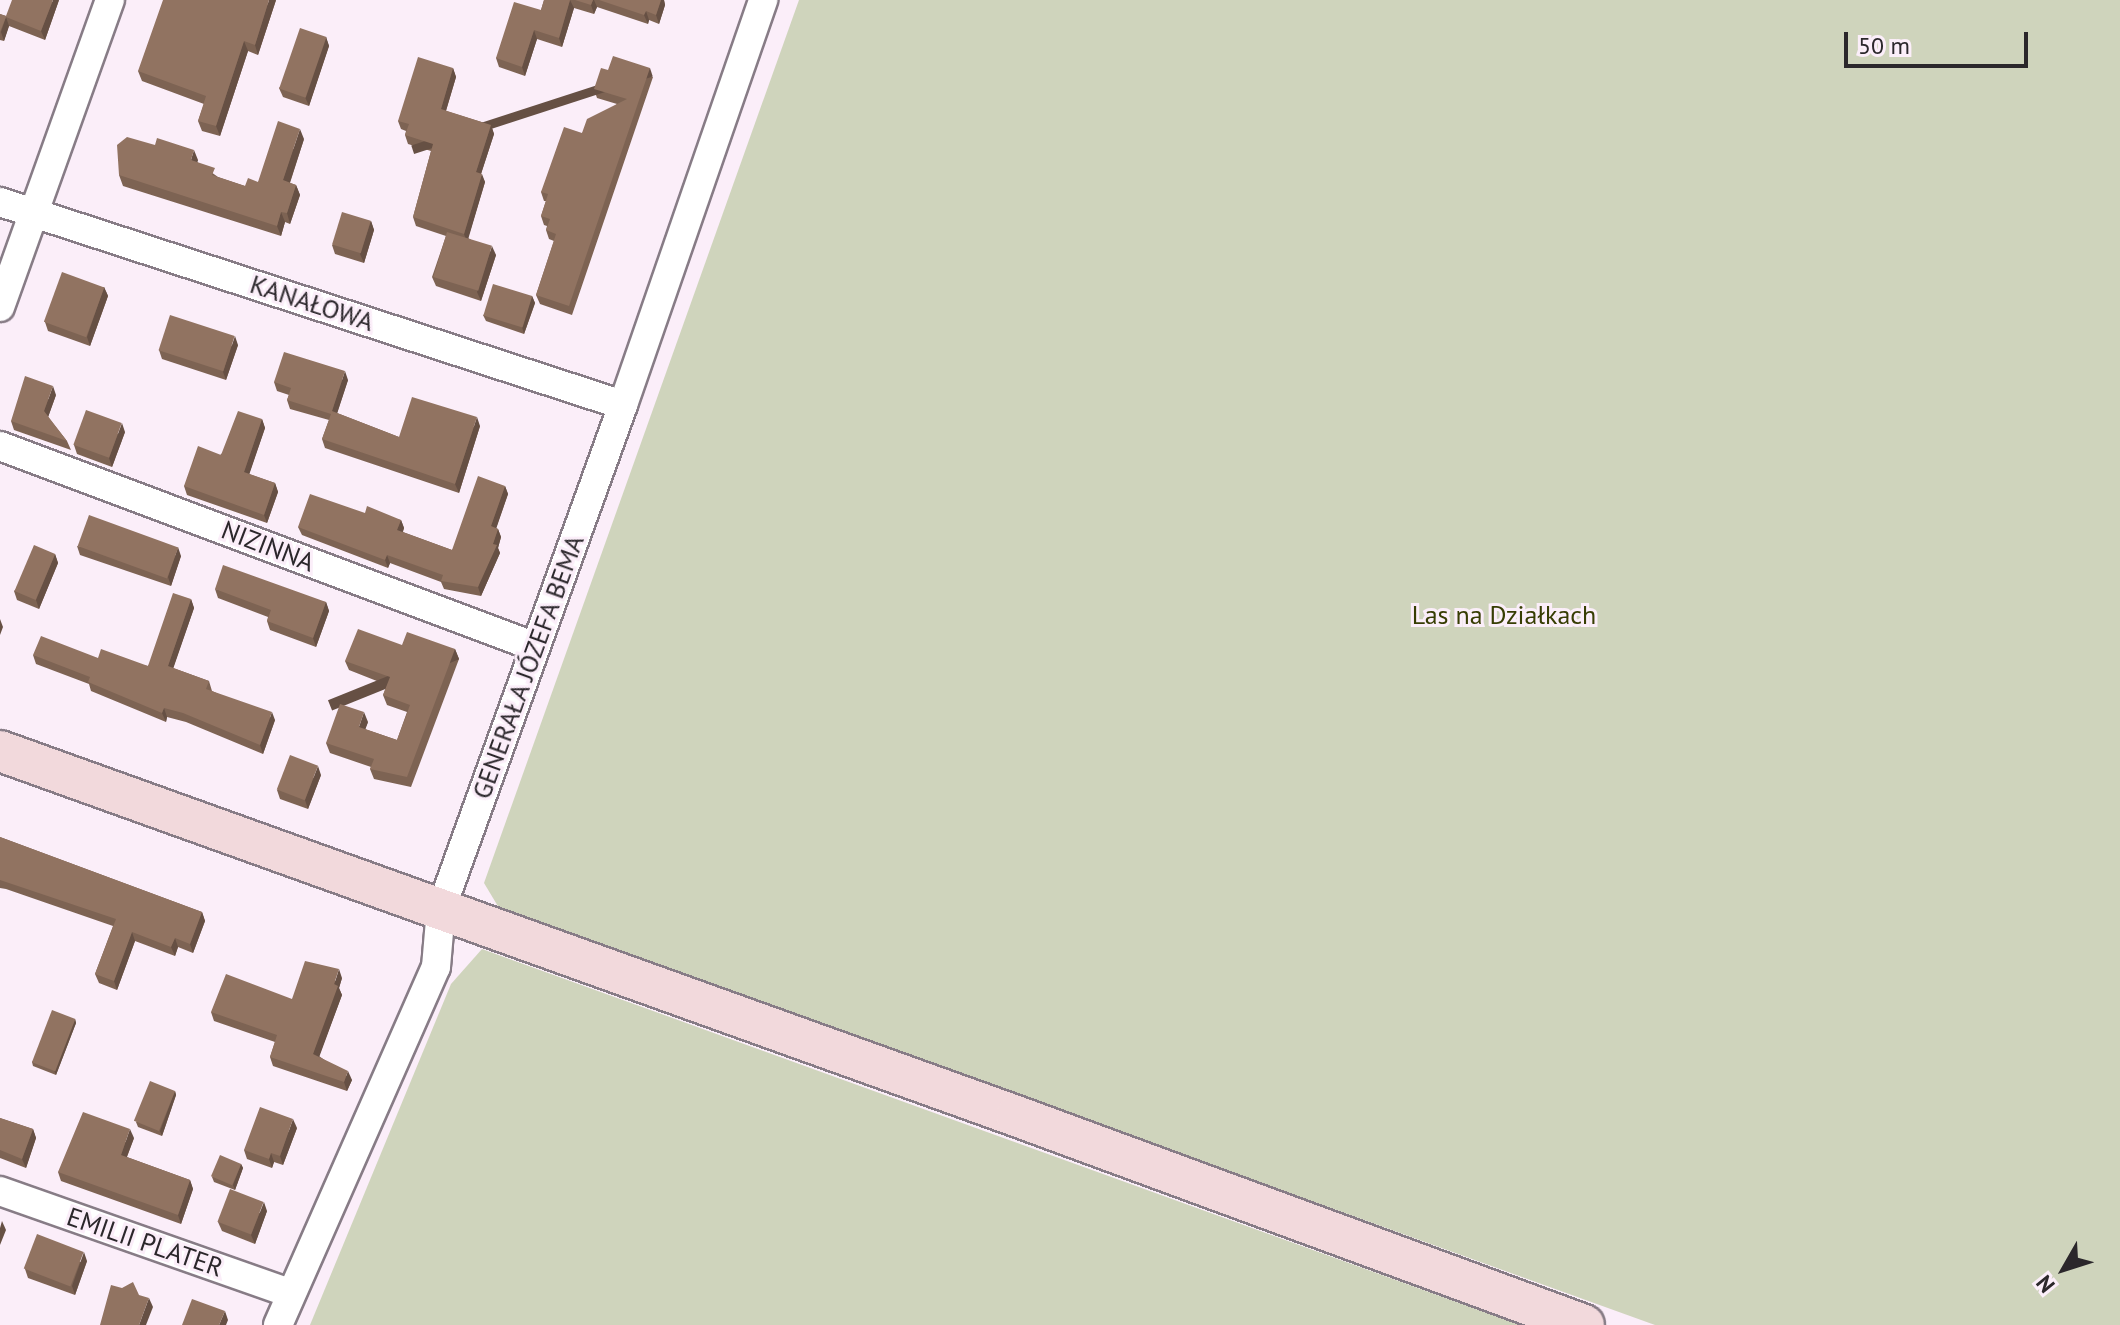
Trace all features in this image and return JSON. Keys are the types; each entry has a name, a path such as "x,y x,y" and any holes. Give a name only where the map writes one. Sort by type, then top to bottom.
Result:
{"main road":[{"path":"0,751 1584,1325"}],"street":[{"path":"0,307 110,0"},
{"name":"GENERAŁA JÓZEFA BEMA","path":"278,1325 436,967 441,909 623,405 763,0"},
{"name":"KANAŁOWA","path":"0,202 623,405"},
{"name":"NIZINNA","path":"0,446 536,647"},
{"name":"EMILII PLATER","path":"0,1191 290,1293"}],"green space":[{"name":"Las na Działkach","path":"799,0 2120,0 2120,1325 1655,1325 499,908 484,883"},
{"path":"482,949 1520,1325 310,1325 451,984"}],"building":[{"path":"12,0 53,0 41,31 6,17 0,32 0,14 6,16"},
{"path":"163,0 269,0 255,45 244,41 216,126 198,121 206,96 138,71"},
{"path":"544,0 570,0 559,38 534,30 522,67 496,58 514,2 541,10"},
{"path":"575,0 593,0 591,5"},
{"path":"599,0 661,0 656,15 646,11 644,15"},
{"path":"300,28 326,37 306,98 279,89"},
{"path":"613,56 650,68 569,306 536,295 556,234 546,230 550,219 541,216 548,194 541,192 564,127 582,133 587,119 627,99 594,89 601,68 608,70"},
{"path":"418,57 453,68 441,109 491,125 476,172 482,174 464,234 413,217 433,144 405,135 409,124 398,121"},
{"path":"278,121 300,129 283,180 296,185 287,213 281,212 277,226 119,175 117,145 127,137 155,145 157,138 194,150 191,160 215,168 212,175 245,186 248,178 258,182"},
{"path":"342,212 371,221 361,253 332,245"},
{"path":"447,232 492,246 478,291 433,277"},
{"path":"62,272 104,287 86,337 44,322"},
{"path":"493,284 532,296 523,328 483,316"},
{"path":"170,315 235,336 223,371 159,350"},
{"path":"284,352 345,371 332,411 399,437 412,397 477,417 455,484 322,439 331,414 287,400 291,388 274,382"},
{"path":"25,376 53,386 44,411 67,441 11,421"},
{"path":"86,410 122,423 109,458 73,445"},
{"path":"238,411 262,419 244,472 275,483 264,515 184,486 198,446 221,455"},
{"path":"478,476 505,486 491,526 498,529 493,544 497,545 478,587 441,581 443,575 387,555 385,560 298,527 310,494 365,513 367,506 401,520 397,530 452,550"},
{"path":"89,515 178,547 167,579 78,546"},
{"path":"34,545 55,554 36,600 14,591"},
{"path":"223,565 326,602 313,638 267,621 271,610 215,589"},
{"path":"173,593 191,599 168,666 209,681 206,689 272,712 260,745 183,713 164,708 162,713 88,682 90,677 33,655 41,636 98,658 101,649 148,666"},
{"path":"358,629 402,645 407,632 455,649 407,777 370,769 374,759 326,743 340,704 364,712 359,727 397,740 410,705 383,695 390,677 345,661"},
{"path":"290,755 318,766 305,800 277,790"},
{"path":"0,837 202,912 190,944 175,938 171,947 132,932 114,981 95,974 116,919 0,880"},
{"path":"305,961 339,969 334,984 338,986 313,1054 348,1071 344,1082 270,1057 277,1035 211,1012 226,974 292,999"},
{"path":"52,1010 75,1019 55,1071 32,1062"},
{"path":"150,1081 175,1091 159,1131 134,1121"},
{"path":"260,1107 293,1119 280,1156 271,1153 269,1159 244,1150"},
{"path":"83,1112 130,1129 121,1155 190,1180 178,1215 58,1172"},
{"path":"0,1118 33,1129 22,1159 0,1150"},
{"path":"220,1155 241,1164 232,1185 211,1176"},
{"path":"230,1189 264,1202 251,1235 217,1222"},
{"path":"37,1234 84,1252 70,1286 24,1269"},
{"path":"133,1282 139,1295 149,1298 139,1325 100,1325 111,1285 122,1288"},
{"path":"192,1299 225,1311 219,1325 182,1325"}]}
